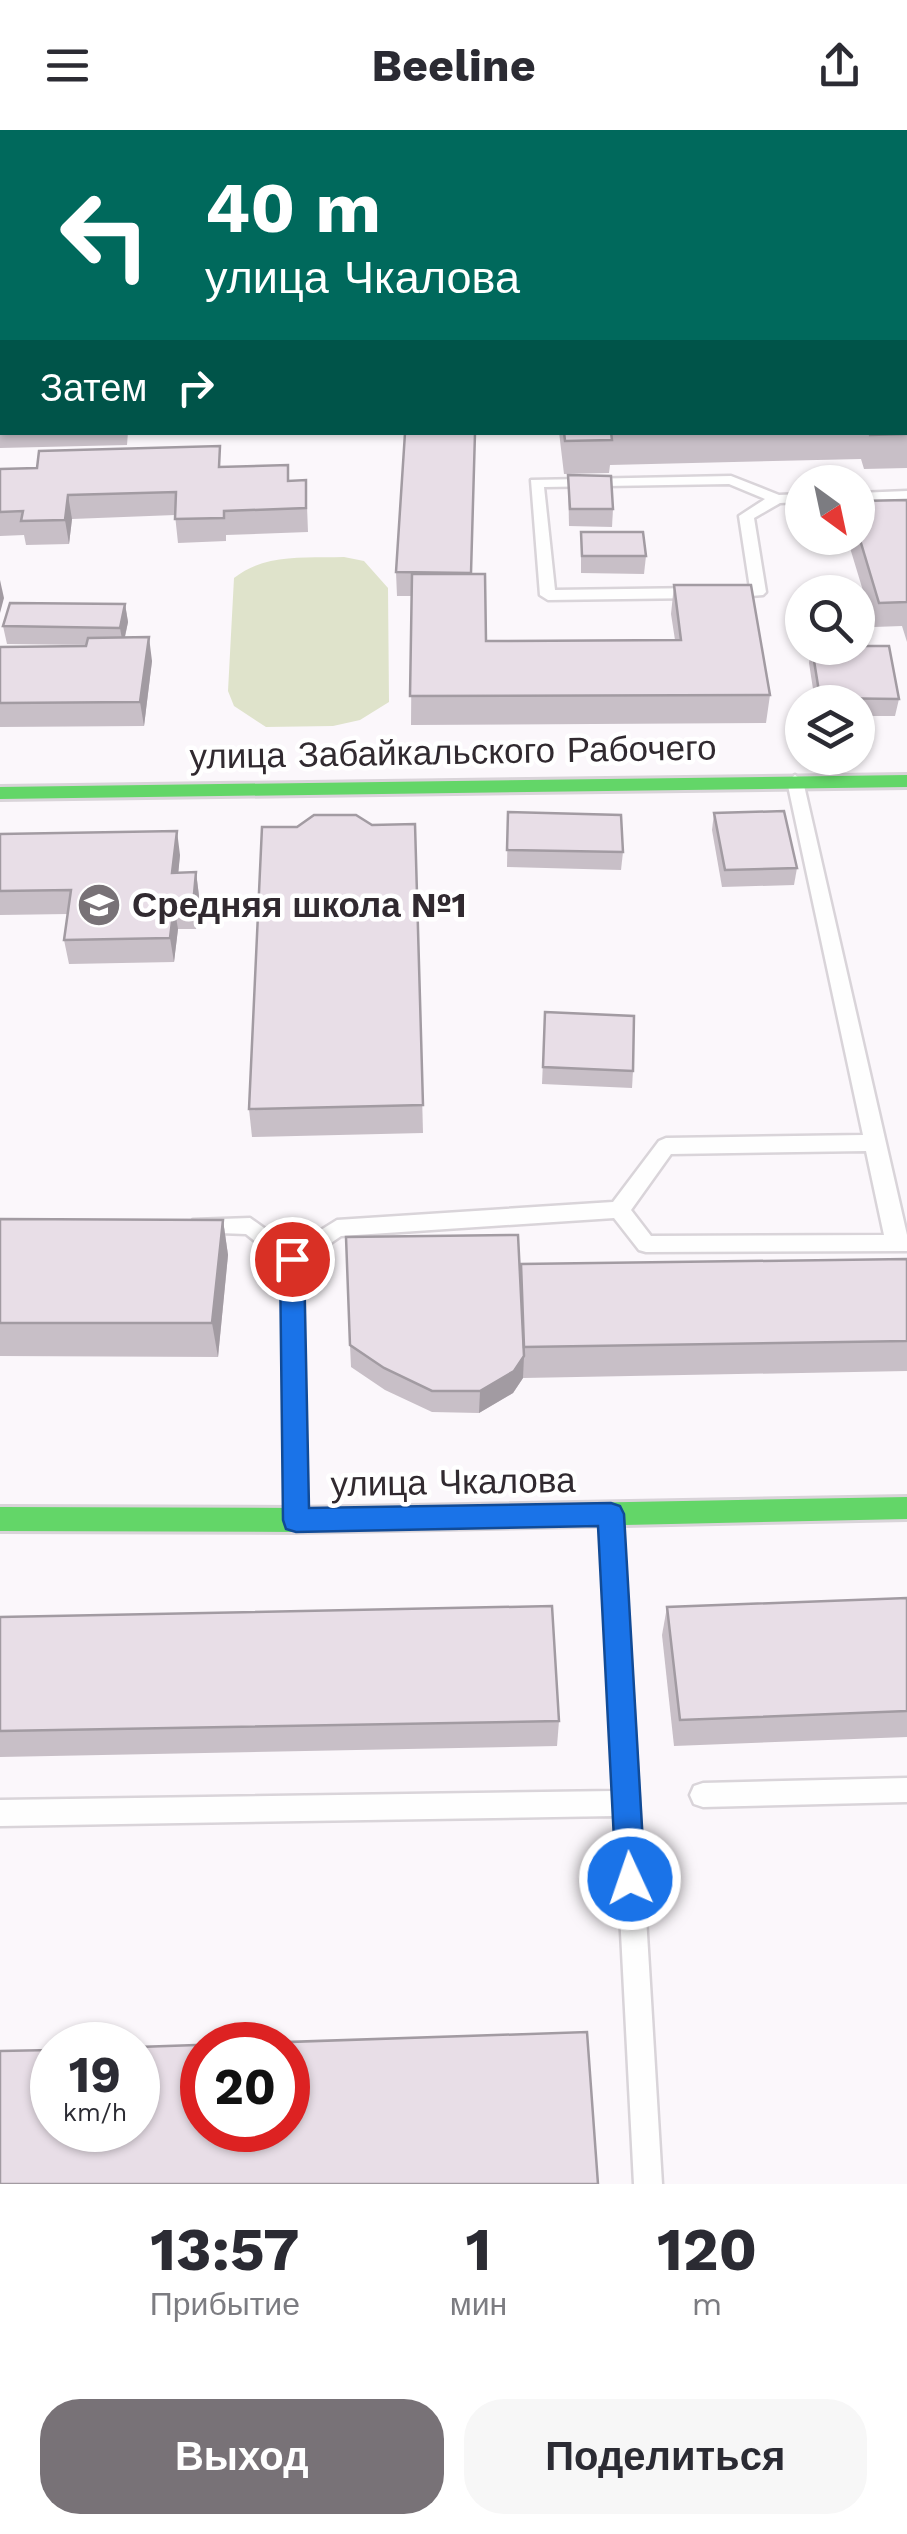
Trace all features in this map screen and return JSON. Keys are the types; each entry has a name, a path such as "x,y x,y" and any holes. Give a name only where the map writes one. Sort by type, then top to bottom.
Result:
{"street":[{"name":"улица Забайкальского Рабочего","path":"0,794 907,781"},
{"name":"улица Чкалова","path":"0,1520 296,1520 907,1508"}],"lane":[{"path":"777,499 746,516 758,592 548,596 536,484 732,480 785,499"},
{"path":"875,497 907,496"},
{"path":"619,1210 646,1244 901,1243 874,1143 794,781"},
{"path":"619,1210 666,1146 874,1143"},
{"path":"292,1259 337,1228 619,1210"},
{"path":"173,1226 250,1226 292,1259"},
{"path":"292,1259 296,1520"},
{"path":"611,1514 648,2184"},
{"path":"704,1795 907,1790"},
{"path":"0,1812 626,1803"}],"green space":[{"path":"344,557 364,561 388,588 389,702 360,720 333,726 266,727 234,706 228,691 234,578 273,561"}],"building":[{"path":"405,435 475,435 471,573 396,572"},
{"path":"564,435 611,435 612,440 565,441"},
{"path":"220,446 219,467 288,465 288,481 306,480 306,508 224,511 224,518 175,519 176,492 68,495 65,520 21,521 23,511 0,512 0,469 37,468 39,451"},
{"path":"568,475 611,476 613,509 570,509"},
{"path":"907,500 907,602 879,603 875,575 871,575 865,555 875,555 875,501"},
{"path":"581,532 643,532 646,556 582,556"},
{"path":"412,574 485,574 486,641 681,640 674,585 751,585 770,695 410,696"},
{"path":"10,603 125,604 120,628 3,626"},
{"path":"149,637 140,702 0,703 0,647 86,646 88,638"},
{"path":"875,646 889,646 899,699 875,699 875,685 818,685 815,665 875,665"},
{"path":"784,811 797,868 725,870 714,813"},
{"path":"508,812 621,815 623,852 507,850"},
{"path":"314,815 356,815 372,825 415,824 423,1105 249,1109 262,827 297,827"},
{"name":"Средняя школа №1","path":"177,831 172,873 196,872 193,905 174,905 170,938 64,940 71,890 0,891 0,834"},
{"path":"545,1012 634,1016 633,1071 543,1067"},
{"path":"0,1219 223,1220 212,1323 0,1323"},
{"path":"518,1235 524,1356 514,1371 480,1391 432,1391 384,1368 350,1345 346,1237"},
{"path":"907,1259 907,1341 524,1347 521,1264"},
{"path":"907,1598 907,1711 680,1720 667,1607"},
{"path":"552,1606 559,1721 0,1731 0,1617"},
{"path":"587,2032 598,2184 0,2184 0,2051 30,2050 30,2152 160,2152 160,2046 180,2046 180,2152 310,2152 310,2041"}],"traffic: fast":[{"path":"0,793 907,781"},
{"path":"0,1519 296,1520 907,1508"}],"place":[{"name":"Средняя школа №1","path":"99,905"}],"route":[{"path":"292,1259 296,1520 611,1514 630,1879"}]}
